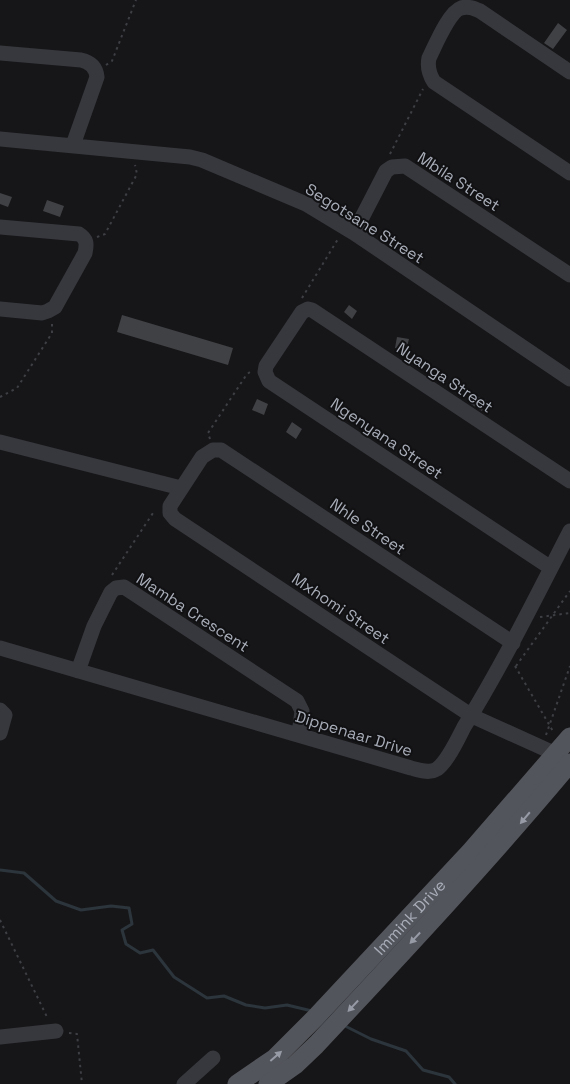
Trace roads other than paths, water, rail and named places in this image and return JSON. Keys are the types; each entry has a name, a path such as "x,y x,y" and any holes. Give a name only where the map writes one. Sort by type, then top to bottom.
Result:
{"main road":[{"name":"Immink Drive","path":"237,1084 275,1058 315,1018 562,751"},
{"name":"Immink Drive","path":"268,1084 295,1065 336,1024 514,830 562,751"}],"street":[{"path":"570,72 480,11 466,7 456,10 452,14 428,58 427,64 430,76 434,82 570,173"},
{"path":"0,53 81,60 90,64 97,77 74,145"},
{"name":"Segotsane Street","path":"0,139 190,157 202,160 306,204 350,231 570,379"},
{"name":"Mbila Street","path":"350,231 384,174 389,169 400,165 408,167 570,275"},
{"path":"0,227 79,234 84,238 86,245 85,252 55,307 46,311 0,309"},
{"name":"Nyanga Street","path":"266,366 302,312 312,310 570,481"},
{"name":"Ngenyana Street","path":"266,366 265,372 270,381 551,568"},
{"path":"0,442 181,488"},
{"name":"Nhle Street","path":"181,488 207,453 218,449 225,452 512,654"},
{"name":"Mxhomi Street","path":"181,488 170,506 170,513 175,519 472,716 562,751"},
{"name":"Dippenaar Drive","path":"0,648 410,768 430,771 436,769 444,761 512,654 527,615 570,531"},
{"name":"Mamba Crescent","path":"78,671 94,626 111,592 116,588 124,587 130,589 296,701 300,705 302,714 299,734"},
{"path":"0,710 5,715 0,733"},
{"path":"0,1037 56,1031"},
{"path":"184,1084 213,1058"}],"waterway":[{"path":"0,870 24,873 56,901 81,910 111,906 129,908 132,924 122,930 126,944 140,953 153,950 174,977 207,998 224,996 246,1005 265,1008 287,1005 312,1011"},
{"path":"343,1025 371,1039 406,1051 423,1070 449,1077 455,1084"}]}
